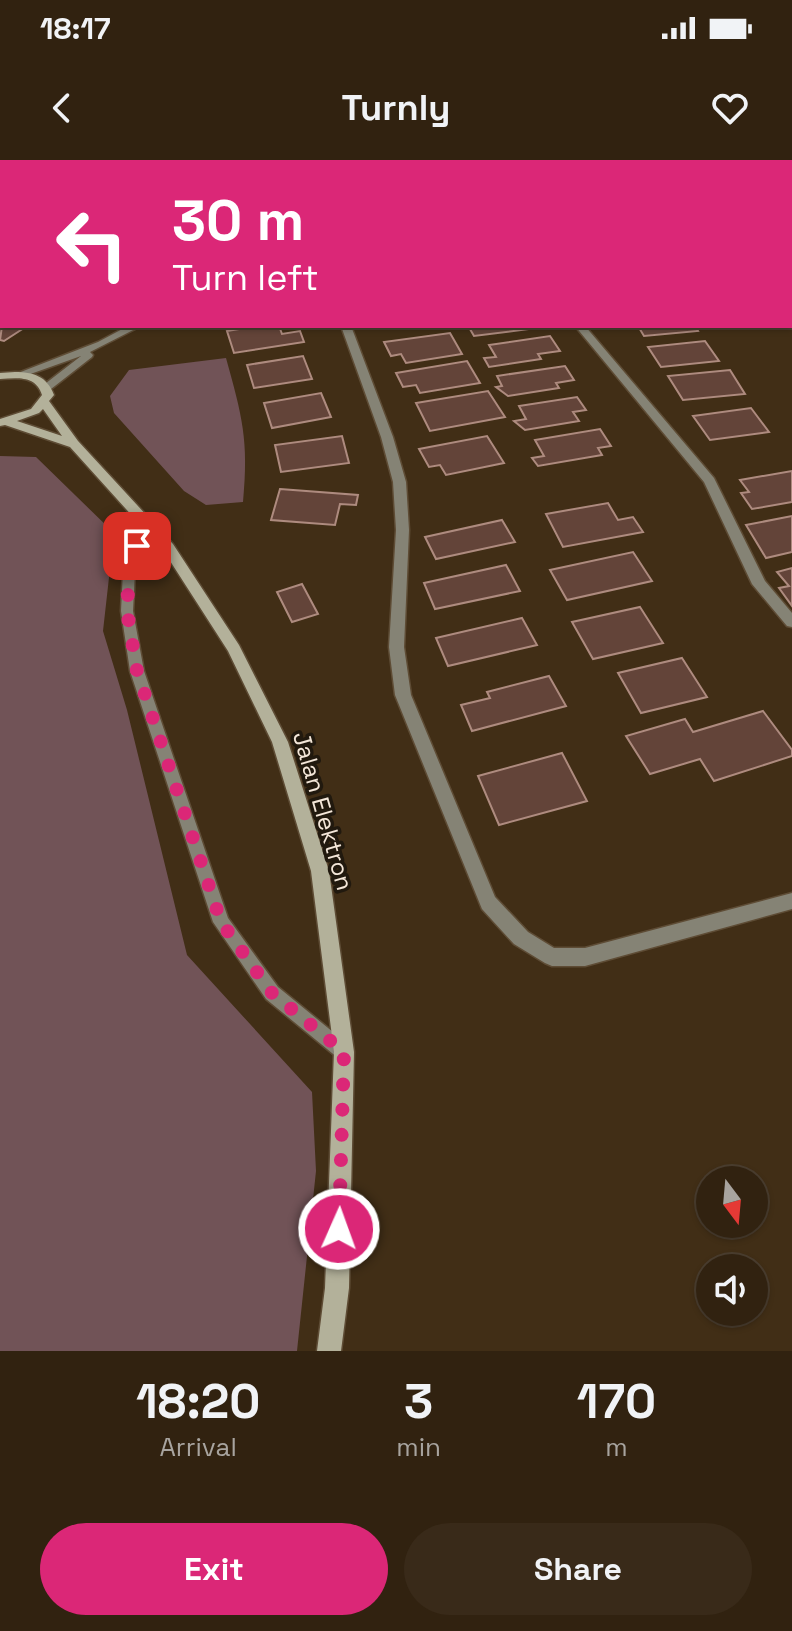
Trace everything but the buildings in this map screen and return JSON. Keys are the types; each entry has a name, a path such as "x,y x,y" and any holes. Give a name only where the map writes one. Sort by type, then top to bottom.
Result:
{"street":[{"path":"18,375 102,344 132,328"},
{"path":"347,328 397,468 402,506 395,660 403,695 488,903 521,938 552,957 585,957 792,901"},
{"path":"582,328 710,481 759,584 792,622"},
{"path":"4,423 35,411 44,403 47,387 102,344"},
{"path":"0,376 37,378 47,387"},
{"name":"Jalan Elektron","path":"44,403 74,444 168,547 234,649 280,742 320,871 344,1052 337,1288 329,1351"},
{"name":"Jalan Elektron","path":"4,423 74,444"}],"lane":[{"path":"146,521 128,584 127,611 137,671 221,922 272,993 344,1052"}],"shaded area":[{"path":"226,358 243,428 243,502 206,505 184,491 114,413 110,396 129,370"},
{"path":"0,456 36,457 114,533 103,631 127,710 187,955 312,1092 316,1171 297,1351 0,1351"}],"route":[{"path":"137,546 129,571 127,611 137,671 221,922 272,993 344,1052 339,1229"}]}
